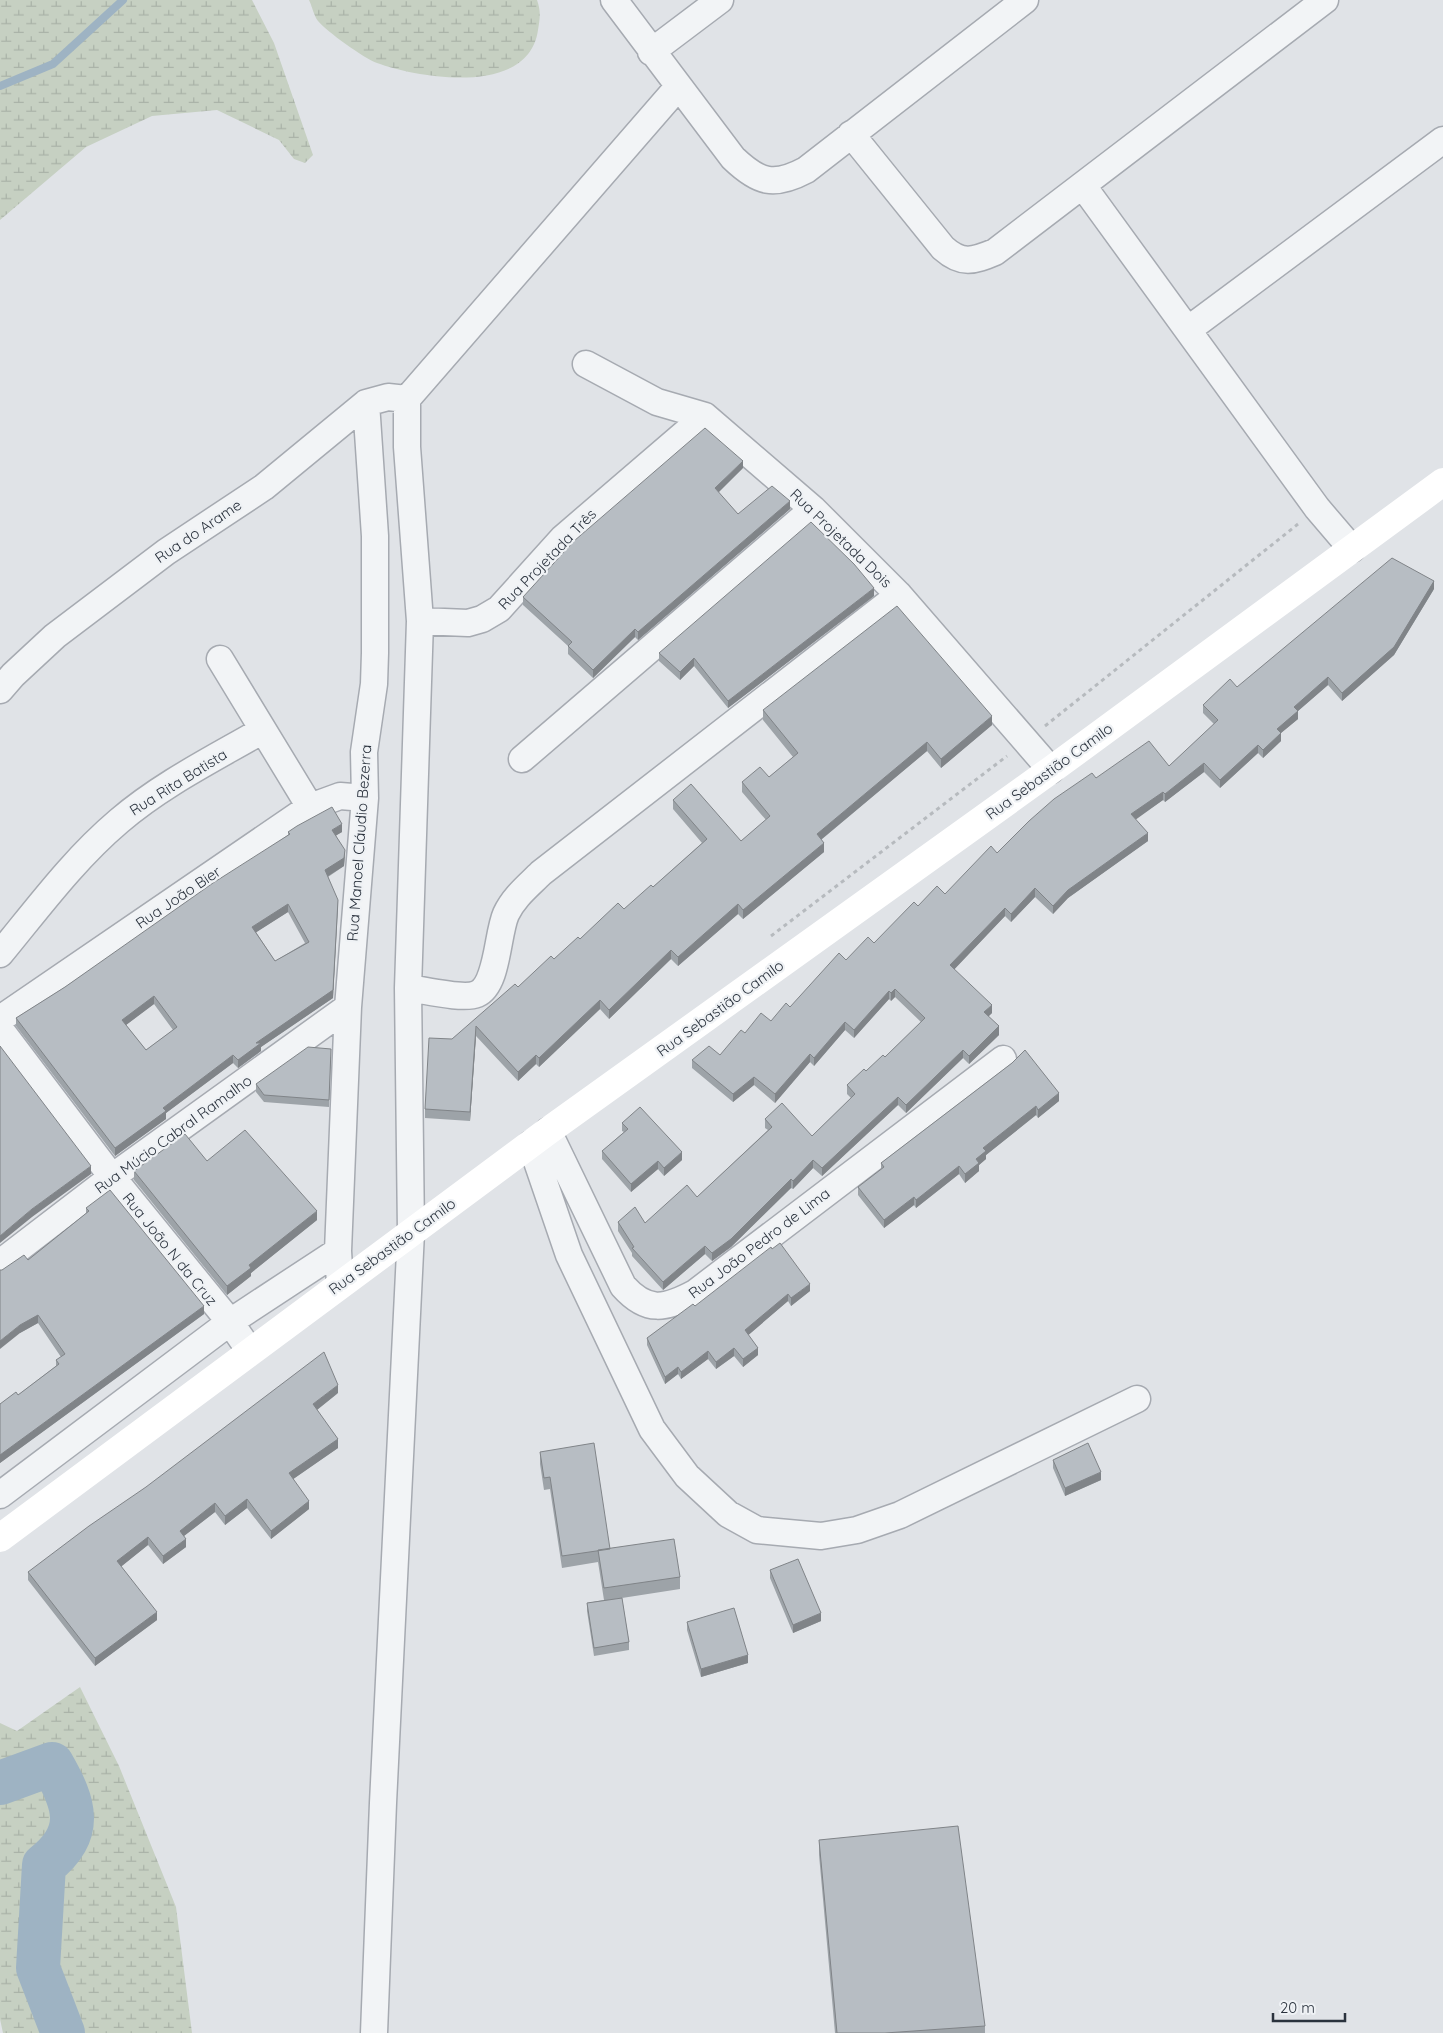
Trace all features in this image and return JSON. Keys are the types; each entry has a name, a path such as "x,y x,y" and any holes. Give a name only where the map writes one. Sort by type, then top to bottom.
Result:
{"main road":[{"name":"Rua Sebastião Camilo","path":"0,1538 540,1137 1051,770 1443,482"}],"street":[{"path":"614,0 651,52 733,158 759,178 774,182 789,179 806,170 1025,0"},
{"path":"651,52 720,0"},
{"path":"851,134 944,248 953,257 966,261 995,252 1325,0"},
{"path":"374,2033 383,1803 411,1232 408,988 420,621 406,447 408,399 678,87"},
{"path":"1189,329 1443,140"},
{"path":"1083,186 1189,329 1317,508 1352,549"},
{"name":"Rua Projetada Dois","path":"586,364 657,402 705,416 813,509 899,595 1051,770"},
{"name":"Rua do Arame","path":"0,690 13,675 55,636 166,552 264,487 366,403 388,397 408,399"},
{"name":"Rua Manoel Cláudio Bezerra","path":"340,1284 338,1251 348,1007 364,798 364,752 374,684 376,653 375,536 366,403"},
{"name":"Rua Projetada Três","path":"420,621 468,623 482,619 499,609 563,538 705,416"},
{"path":"522,759 813,509"},
{"path":"408,988 465,996 476,995 485,988 491,978 506,915 513,902 541,873 899,595"},
{"path":"220,659 310,807"},
{"name":"Rua Rita Batista","path":"0,954 69,870 120,820 169,785 263,730"},
{"name":"Rua João Bier","path":"0,1019 310,807 340,796 364,798"},
{"name":"Rua Múcio Cabral Ramalho","path":"0,1263 112,1178 348,1007"},
{"name":"Rua João N da Cruz","path":"0,1029 112,1178 230,1322 250,1351"},
{"name":"Rua João Pedro de Lima","path":"540,1137 623,1286 633,1298 647,1305 662,1306 678,1303 695,1293 1003,1059"},
{"path":"540,1137 570,1255 595,1313 637,1394 652,1429 669,1454 704,1494 728,1514 757,1530 822,1536 866,1527 900,1515 1137,1399"},
{"name":"Rua Sebastião Camilo","path":"0,1495 230,1322 338,1251"}],"path":[{"path":"766,940 1027,741 1317,508"}],"green space":[{"path":"0,0 252,0 274,43 313,155 305,163 294,159 279,140 217,110 152,116 86,147 0,220"},
{"path":"309,0 537,0 540,18 538,30 530,51 515,65 495,74 471,77 445,77 396,69 371,60 322,26"},
{"path":"80,1687 119,1766 176,1907 192,2033 3,2033 0,2019 0,1723 17,1731"}],"building":[{"path":"705,428 743,461 715,488 738,514 772,486 790,501 638,632 635,629 593,670 568,646 572,642 523,597 574,541"},
{"path":"811,522 854,564 874,588 728,701 694,658 680,672 659,653"},
{"path":"1392,558 1434,581 1394,647 1342,693 1328,677 1294,707 1298,711 1277,729 1281,733 1263,750 1258,745 1220,780 1204,763 1165,794 1163,792 1131,814 1148,833 1068,890 1053,906 1035,888 1011,914 1005,908 950,965 992,1005 984,1012 999,1026 969,1056 963,1050 906,1105 898,1097 822,1168 813,1160 793,1181 791,1179 731,1239 712,1253 705,1246 663,1282 632,1248 634,1247 618,1222 635,1207 645,1223 687,1185 697,1197 772,1127 765,1119 782,1103 812,1136 855,1094 847,1085 883,1055 885,1057 925,1018 895,989 891,993 889,991 854,1030 845,1022 814,1058 810,1054 775,1094 754,1077 733,1094 692,1060 709,1046 720,1055 741,1030 745,1033 761,1013 771,1021 786,1003 790,1007 839,953 846,960 868,937 874,943 914,902 918,906 937,886 945,894 991,846 997,853 1054,799 1092,773 1096,778 1149,741 1169,766 1218,720 1203,705 1230,679 1237,687"},
{"path":"897,606 992,716 941,759 927,742 817,834 824,843 743,910 738,904 678,957 671,950 609,1010 600,1000 539,1058 536,1055 518,1072 476,1026 470,1112 425,1109 429,1038 452,1039 515,984 518,987 551,956 554,959 578,937 580,939 618,903 624,909 651,885 653,887 707,839 673,800 691,784 741,841 770,816 742,782 760,767 769,777 798,753 763,710"},
{"path":"332,807 342,824 332,830 345,850 344,858 325,870 338,900 333,990 256,1043 261,1043 238,1060 233,1055 163,1108 166,1111 115,1148 16,1018 65,987 213,883 290,834 288,832","holes":["288,904 309,942 275,961 252,927","154,996 177,1027 146,1050 122,1020"]},
{"path":"0,1046 91,1166 32,1209 0,1236"},
{"path":"308,1047 331,1049 329,1100 264,1095 256,1084"},
{"path":"1025,1050 1059,1093 1038,1110 1036,1106 983,1148 986,1151 976,1159 979,1163 965,1174 959,1166 916,1200 914,1197 884,1220 858,1187 884,1167 881,1163 1012,1063"},
{"path":"640,1107 682,1152 664,1168 658,1161 631,1184 602,1151 628,1129 622,1123"},
{"path":"245,1130 317,1211 249,1265 251,1268 227,1286 134,1171 185,1134 207,1161"},
{"path":"110,1190 204,1306 0,1455 0,1404 16,1392 18,1395 59,1364 56,1360 65,1354 38,1315 20,1325 0,1341 0,1270 24,1255 28,1260 89,1211 86,1208"},
{"path":"780,1243 810,1284 791,1298 788,1294 745,1330 758,1348 743,1359 734,1348 716,1362 708,1351 681,1372 678,1367 665,1377 647,1338 693,1304 695,1306 771,1247 772,1249"},
{"path":"324,1352 338,1385 313,1404 338,1439 289,1473 309,1501 271,1531 247,1499 225,1516 215,1503 180,1531 186,1539 163,1556 148,1537 117,1561 157,1612 95,1658 28,1572 89,1526 146,1487"},
{"path":"594,1443 610,1549 562,1556 550,1477 544,1478 540,1452"},
{"path":"1088,1443 1101,1472 1065,1488 1053,1460"},
{"path":"674,1539 680,1577 604,1588 598,1550"},
{"path":"798,1559 821,1613 793,1625 770,1570"},
{"path":"622,1598 629,1642 594,1648 587,1603"},
{"path":"734,1608 748,1655 701,1669 687,1622"},
{"path":"958,1826 985,2026 885,2033 837,2033 819,1840"}],"waterway":[{"path":"0,86 53,64 123,0"},
{"path":"0,1783 52,1764 66,1792 70,1805 71,1830 57,1853 44,1865 38,1968 63,2033"}]}
